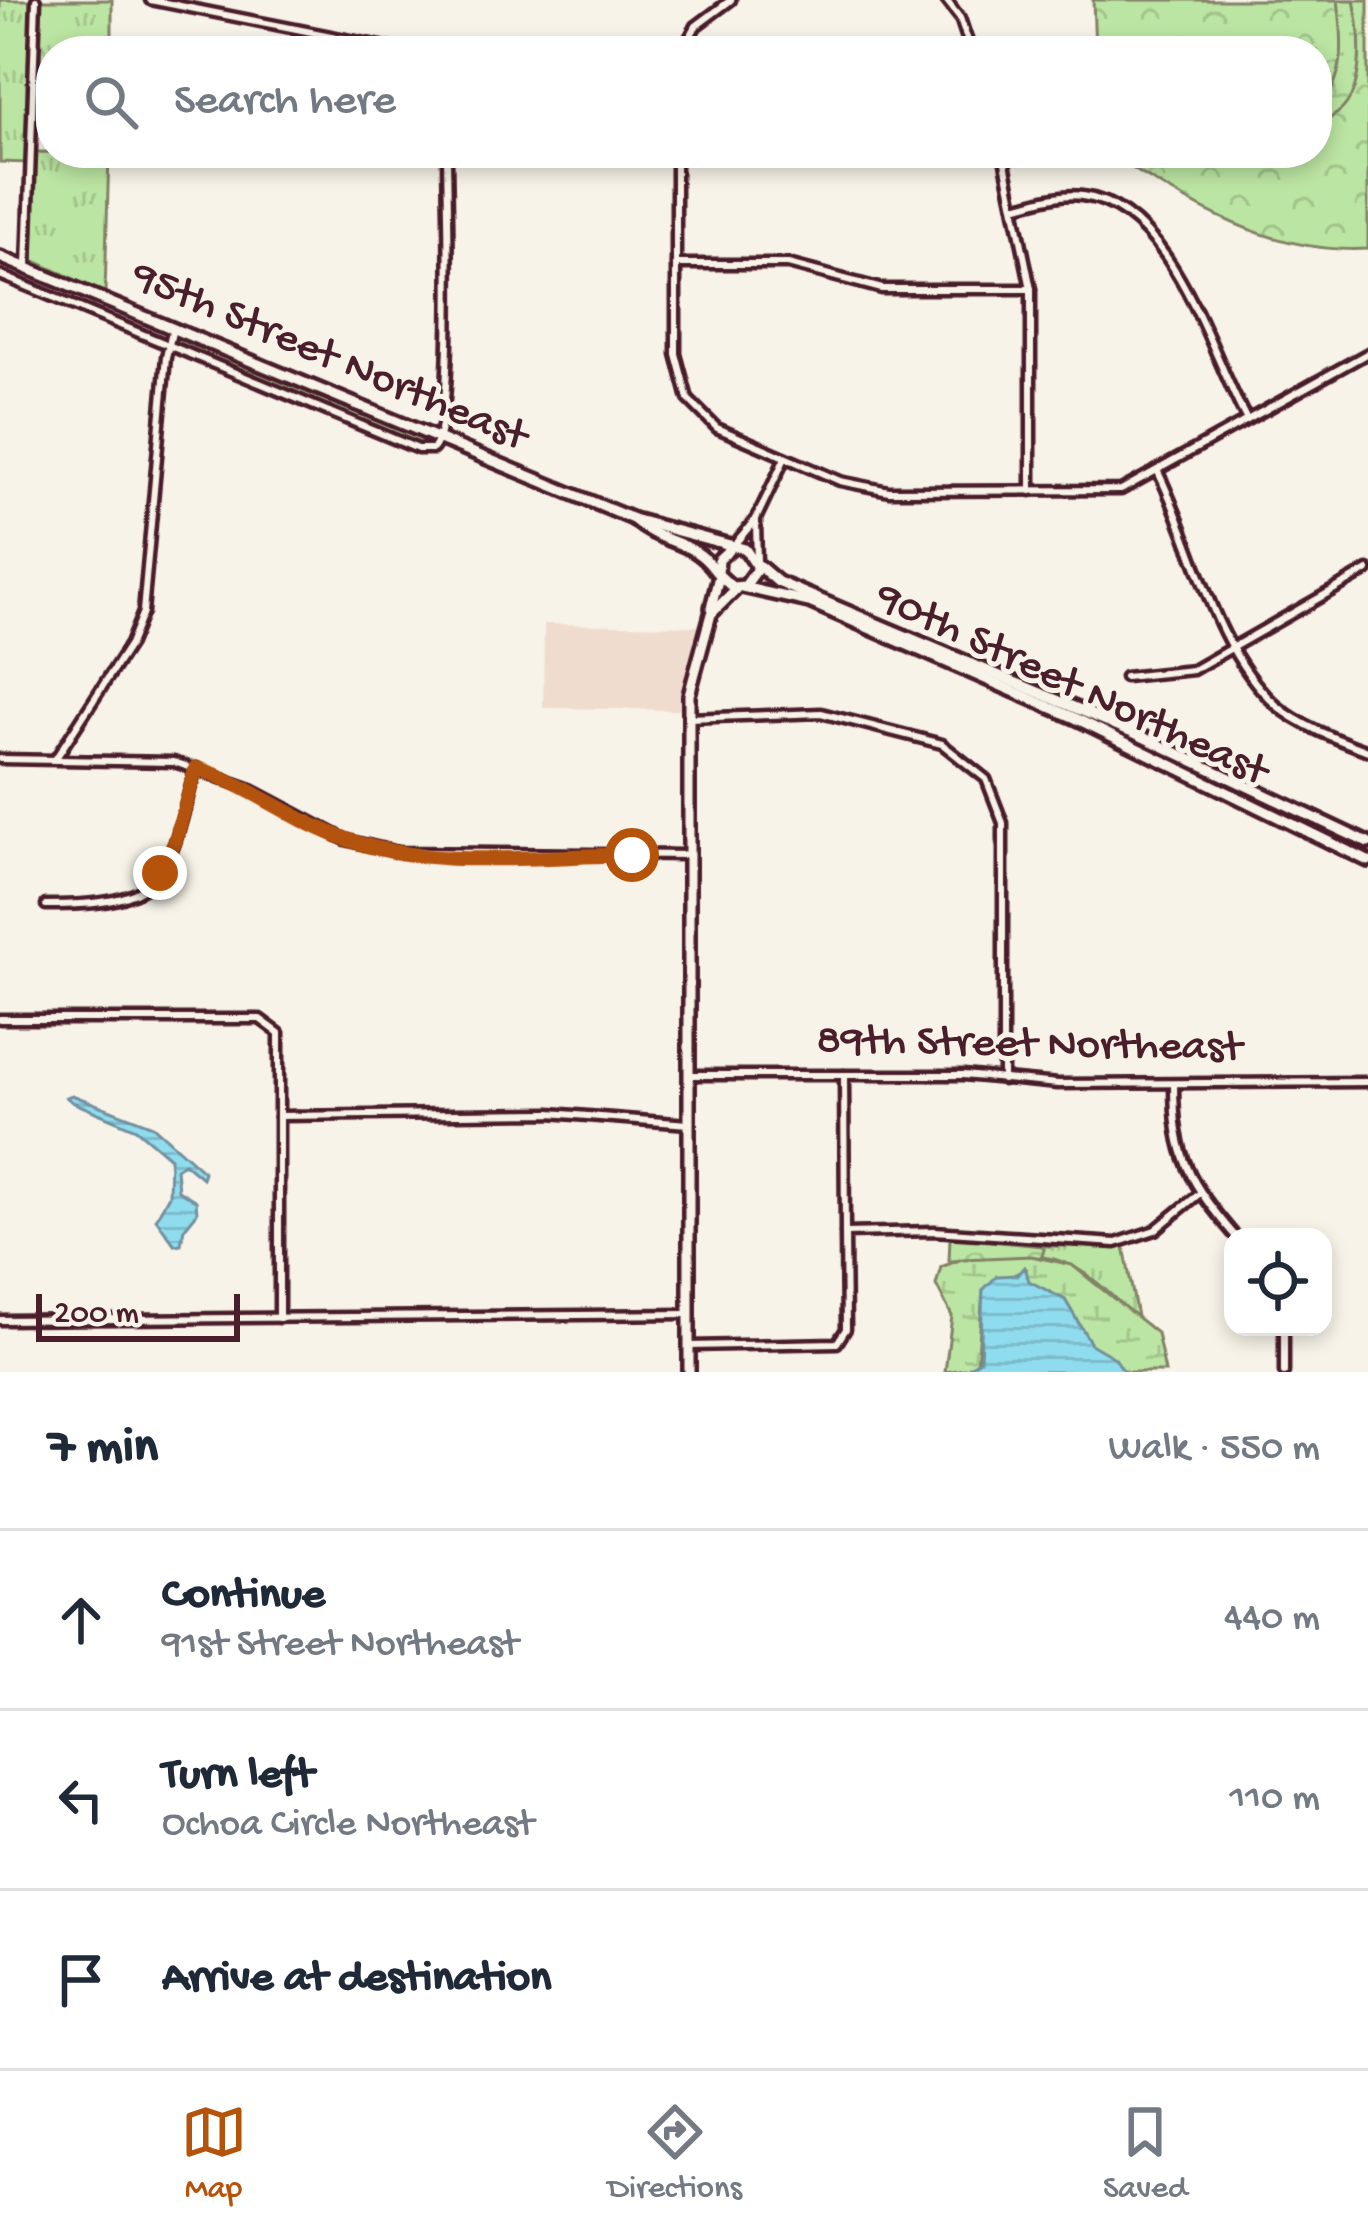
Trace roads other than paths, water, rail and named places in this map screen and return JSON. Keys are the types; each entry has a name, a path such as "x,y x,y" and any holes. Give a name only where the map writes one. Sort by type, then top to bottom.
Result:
{"main road":[{"name":"95th Street Northeast","path":"0,256 633,519"},
{"path":"633,519 745,548 757,563 754,579 724,595 711,614"},
{"path":"633,519 645,530 702,551 718,575 740,587"},
{"path":"689,1372 688,718 693,668 711,614 719,560 733,547"},
{"name":"90th Street Northeast","path":"757,563 778,582 1130,731 1368,843"},
{"name":"90th Street Northeast","path":"740,587 797,598 1075,718 1368,861"}],"street":[{"path":"27,268 36,0"},
{"path":"150,0 331,36"},
{"path":"692,36 706,16 731,0"},
{"path":"948,1 964,36"},
{"path":"0,274 418,448 438,448 442,439 447,168"},
{"path":"676,168 677,364 688,399 717,428 853,485 884,491 1121,490 1368,353"},
{"path":"1008,168 1031,289 1031,491"},
{"path":"1018,206 1073,195 1110,204 1171,262 1246,420"},
{"path":"676,263 788,264 882,289 1031,289"},
{"path":"56,758 130,644 143,612 173,328"},
{"path":"733,547 756,519 784,458"},
{"path":"1158,472 1235,647 1273,703 1368,752"},
{"path":"756,519 757,563"},
{"path":"1125,677 1181,674 1368,570"},
{"path":"688,718 756,719 806,712 840,716 954,750 980,771 994,794 1003,824 1003,1080"},
{"path":"0,759 155,758 246,787 328,832 398,853 688,855"},
{"path":"46,905 122,902 156,880 175,842 196,768"},
{"path":"0,1019 260,1019 274,1025 279,1318"},
{"name":"89th Street Northeast","path":"688,1075 1174,1084 1368,1082"},
{"path":"689,1346 837,1343 846,1329 844,1075"},
{"path":"1174,1084 1175,1137 1199,1194 1228,1228"},
{"path":"279,1116 550,1113 688,1124"},
{"path":"845,1233 934,1232 1116,1243 1156,1231 1199,1194"},
{"path":"0,1320 689,1314"},
{"path":"1284,1336 1284,1372"}],"water":[{"path":"72,1095 153,1126 204,1172 202,1178 184,1163 176,1169 178,1190 196,1201 197,1213 184,1229 181,1244 175,1245 156,1219 169,1195 170,1158 136,1129 66,1097"},
{"path":"1024,1267 1029,1281 1065,1300 1091,1344 1115,1358 1124,1372 962,1372 980,1360 983,1290 997,1276 1017,1275"}]}
